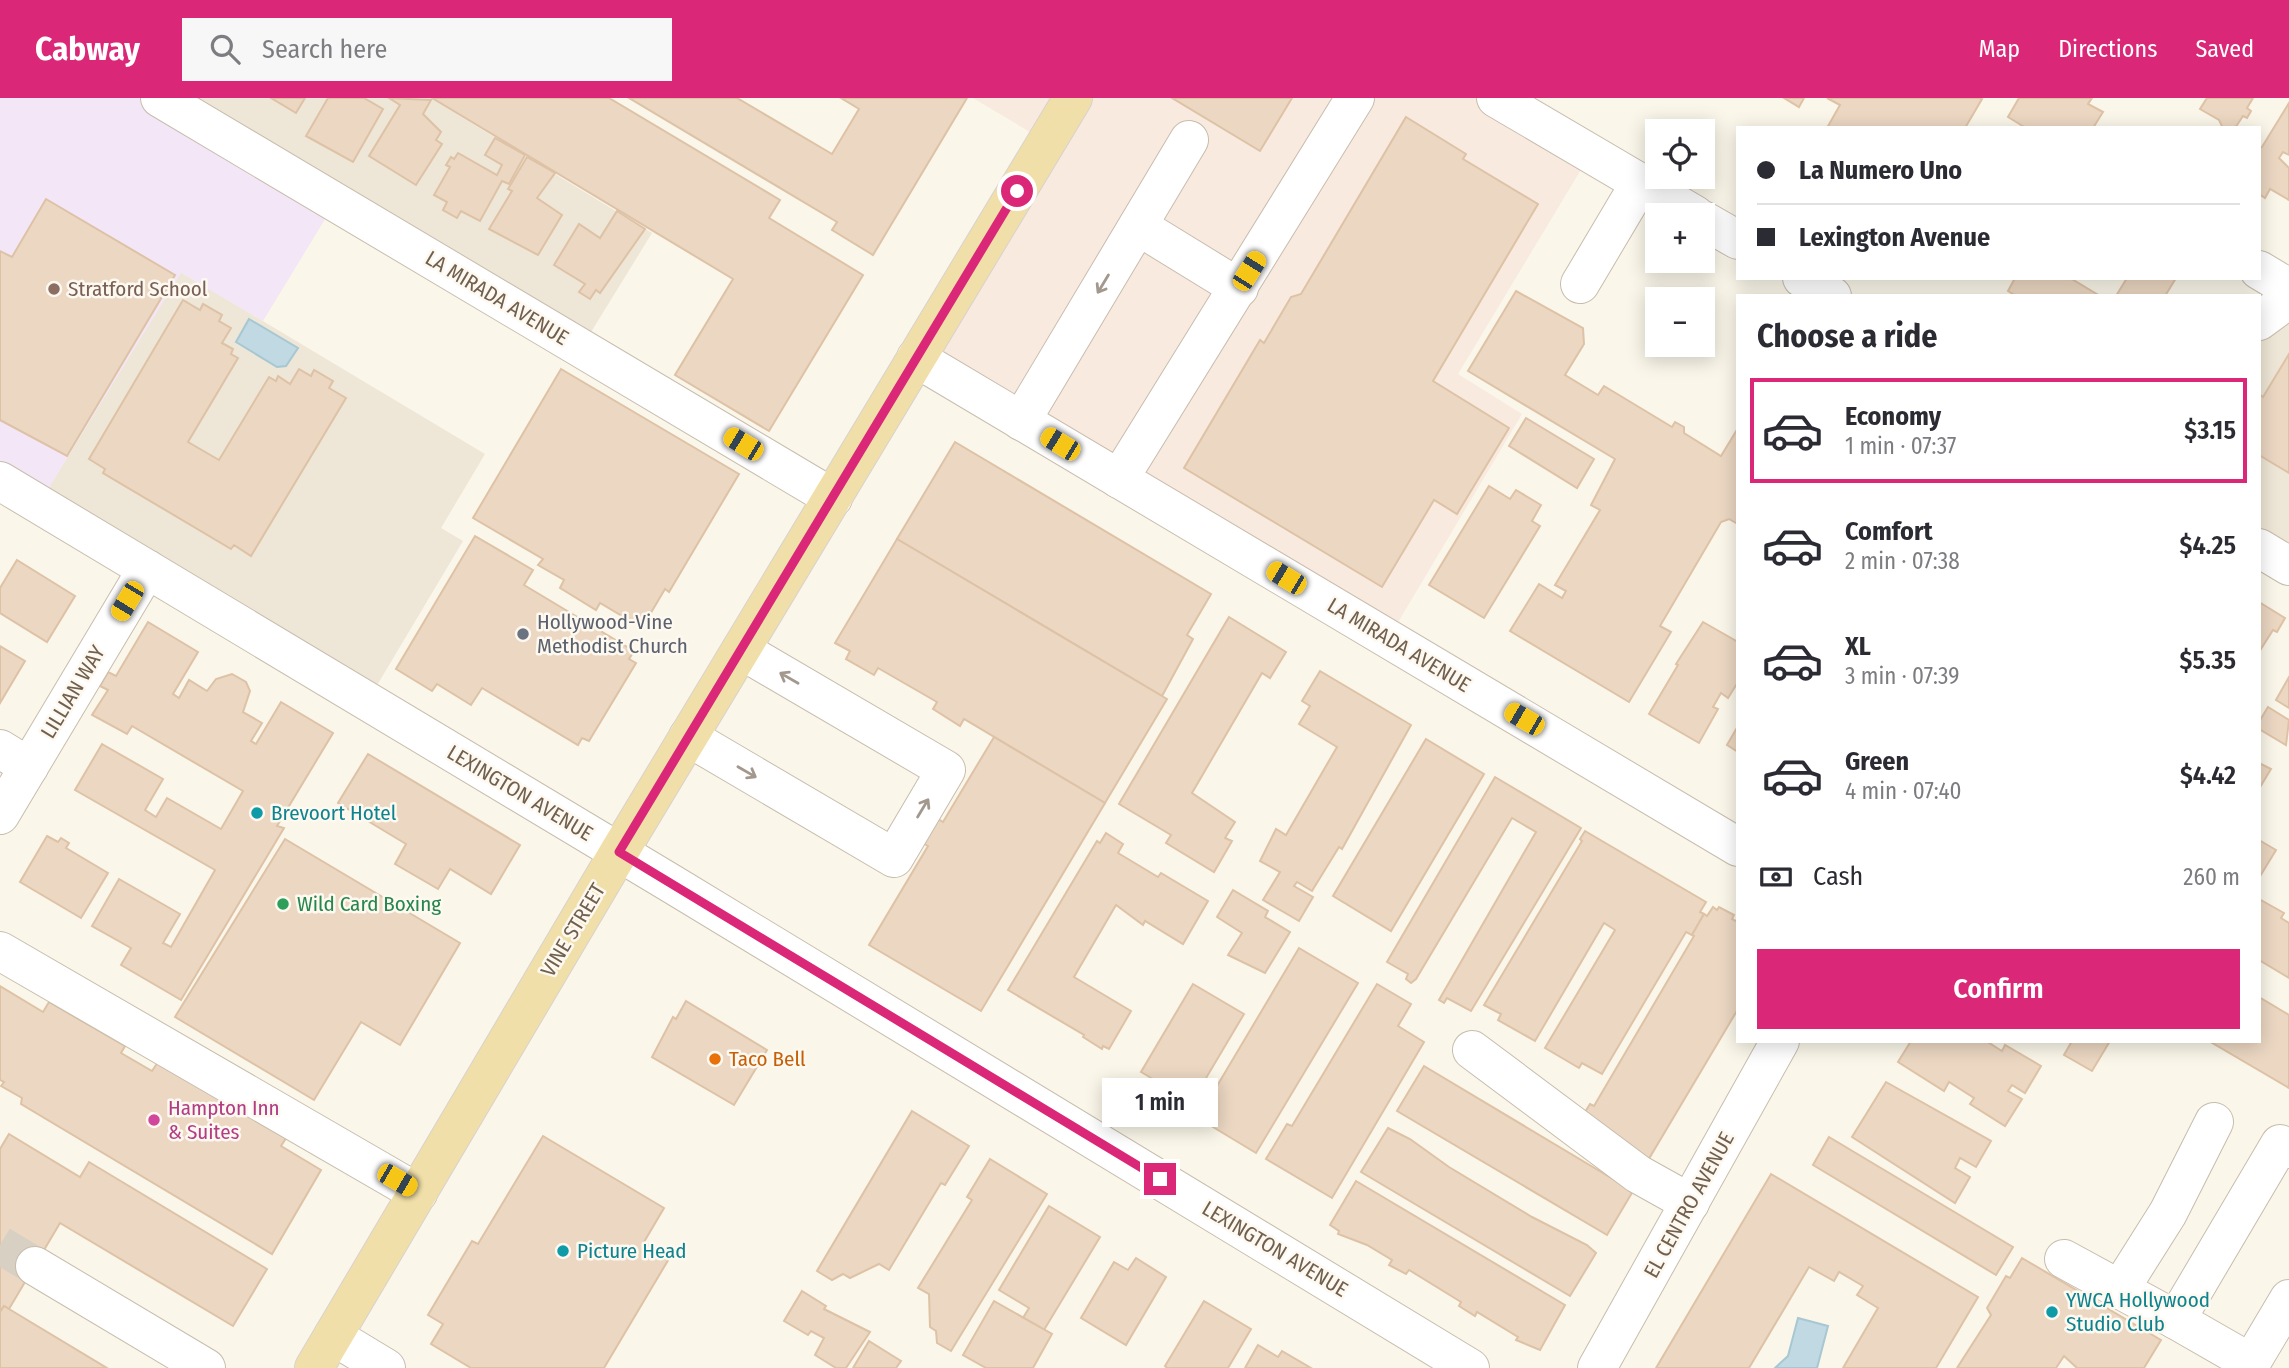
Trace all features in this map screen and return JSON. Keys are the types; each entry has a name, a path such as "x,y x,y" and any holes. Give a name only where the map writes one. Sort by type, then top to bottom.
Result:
{"main road":[{"name":"VINE STREET","path":"314,1368 619,852 1073,98"}],"street":[{"name":"LA MIRADA AVENUE","path":"160,98 833,498"},
{"path":"1119,479 1356,98"},
{"path":"1496,98 1674,203"},
{"path":"1021,421 1189,140"},
{"path":"1580,285 1640,183"},
{"path":"1138,226 1239,288"},
{"path":"1715,227 1736,239"},
{"path":"2261,272 2289,288"},
{"path":"1805,280 1829,294"},
{"path":"2261,320 2289,299"},
{"name":"LA MIRADA AVENUE","path":"916,358 1736,846"},
{"name":"LEXINGTON AVENUE","path":"0,481 619,852 1470,1368"},
{"path":"2261,549 2289,566"},
{"name":"LILLIAN WAY","path":"0,815 14,758 146,569"},
{"path":"688,737 894,858 946,770 741,650"},
{"path":"0,951 418,1192"},
{"name":"EL CENTRO AVENUE","path":"1597,1368 1779,1043"},
{"path":"1472,1050 1627,1166 1690,1203"},
{"path":"2120,1289 2168,1213 2214,1122"},
{"path":"2176,1320 2280,1144 2289,1149"},
{"path":"2064,1259 2176,1320 2249,1366 2289,1299"},
{"path":"35,1266 206,1368"},
{"path":"333,1336 386,1368"}],"shaded area":[{"path":"0,98 150,98 333,206 263,321 181,273 40,502 0,478"},
{"path":"172,98 430,98 652,233 583,345"},
{"path":"973,98 1064,98 1040,138"},
{"path":"1079,98 1487,98 1588,158 1458,374 1522,414 1391,634 921,358"},
{"path":"181,272 485,454 441,528 463,541 370,697 40,502"},
{"path":"2289,307 2289,561 2261,545 2261,327"}],"water":[{"path":"249,319 298,348 286,366 277,367 236,342"},
{"path":"1798,1318 1828,1326 1817,1368 1775,1368 1788,1356"}],"building":[{"path":"271,98 305,98 296,113"},
{"path":"328,98 364,98 383,109 353,162 306,136"},
{"path":"389,98 431,100 423,114 441,132 436,140 442,144 416,185 369,156 400,105"},
{"path":"432,98 609,98 780,200 769,218 863,275 769,431 675,375 733,279"},
{"path":"629,98 737,98 832,154 859,109 841,98 967,98 873,255 832,230 837,222"},
{"path":"1172,98 1292,98 1260,151"},
{"path":"1784,98 1804,98 1799,107"},
{"path":"1827,98 1982,99 1966,126 1828,126 1840,105"},
{"path":"2019,98 2092,98 2088,104 2103,112 2094,126 2023,126 2008,117"},
{"path":"2207,98 2253,98 2247,108 2251,111 2247,118 2243,116 2236,126 2222,126 2219,120 2200,109"},
{"path":"2289,103 2289,155 2283,152 2279,158 2289,168 2289,200 2270,189 2265,198 2261,195 2262,147"},
{"path":"1406,117 1466,154 1463,159 1538,204 1433,381 1509,428 1457,514 1434,500 1382,587 1184,468 1260,340 1264,343 1291,297 1301,294"},
{"path":"495,138 525,155 509,184 502,181 480,221 461,211 457,218 443,210 447,202 434,195 450,167 446,165 451,157 454,159 458,153 497,175 502,165 485,155"},
{"path":"527,157 555,173 537,198 562,215 538,255 489,229 512,191 508,189"},
{"path":"46,199 175,275 67,456 0,420 0,251 12,257"},
{"path":"617,211 645,229 600,293 596,290 590,299 579,292 585,284 554,265 579,224 600,238"},
{"path":"2014,280 2073,280 2097,294 2013,294 2008,291"},
{"path":"2126,280 2175,280 2166,294 2117,294"},
{"path":"1516,291 1583,328 1584,344 1565,375 1598,395 1604,386 1672,427 1675,422 1684,427 1684,433 1721,456 1736,431 1736,523 1729,519 1721,522 1660,626 1671,632 1629,702 1510,631 1539,584 1562,598 1566,591 1555,585 1600,510 1591,505 1615,459 1468,371"},
{"path":"183,300 200,310 203,304 222,315 219,321 231,328 222,343 233,349 231,354 238,358 188,442 219,460 269,377 276,381 278,376 290,384 299,369 311,376 314,370 333,381 329,388 346,398 251,556 234,545 231,549 103,473 105,469 89,459"},
{"path":"2289,354 2289,473 2261,456 2261,396 2263,397"},
{"path":"561,369 739,474 669,592 665,589 642,628 600,603 596,610 560,588 564,580 538,565 543,559 473,518"},
{"path":"1526,418 1594,459 1577,488 1509,446"},
{"path":"955,442 1211,594 1187,635 1193,639 1162,696 897,539"},
{"path":"1489,486 1510,499 1516,490 1541,505 1532,521 1540,526 1484,618 1429,585"},
{"path":"475,536 533,570 524,585 634,651 629,659 636,663 589,741 582,738 578,745 482,688 471,705 437,684 432,691 396,669"},
{"path":"897,539 1167,699 1105,803 964,719 960,726 933,709 937,702 878,668 874,675 846,659 850,651 835,643"},
{"path":"17,560 75,596 47,642 0,613 0,588"},
{"path":"2261,603 2285,618 2277,632 2273,630 2261,649"},
{"path":"1229,617 1286,652 1270,678 1262,673 1192,793 1235,822 1225,838 1232,841 1214,872 1166,843 1171,835 1119,804"},
{"name":"Brevoort Hotel","path":"148,622 198,652 173,694 179,698 189,680 207,691 216,679 232,674 246,682 250,691 243,712 262,723 251,741 256,744 281,702 333,733 277,826 284,828 181,1000 121,965 131,948 92,926 119,879 180,914 163,943 171,947 215,870 75,790 102,744 163,779 145,810 156,817 167,798 221,829 243,791 132,726 127,734 92,715 108,690 100,686 108,672 116,676"},
{"path":"1703,622 1736,641 1736,685 1728,698 1721,693 1713,707 1718,709 1699,743 1649,714 1678,665 1676,664"},
{"path":"0,646 25,661 0,703"},
{"path":"1320,671 1411,725 1342,849 1339,847 1312,891 1297,882 1294,886 1313,897 1299,921 1263,900 1280,872 1260,861 1276,829 1286,835 1337,747 1299,724 1310,706 1302,701"},
{"path":"2289,677 2289,708 2276,700"},
{"path":"2268,707 2289,720 2286,745 2261,730 2261,719"},
{"path":"1736,729 1736,751 1727,745"},
{"path":"994,737 1105,803 981,1011 869,945 928,846 919,841 933,816 943,822"},
{"path":"1426,739 1484,774 1391,931 1333,896"},
{"path":"368,754 520,845 491,894 450,869 438,889 395,864 406,844 338,803"},
{"path":"2261,764 2271,769 2261,786"},
{"path":"1495,777 1581,828 1471,1011 1447,998 1444,1003 1439,1000 1536,832 1512,818 1416,979 1411,983 1406,979 1408,974 1387,962"},
{"path":"1585,831 1706,902 1700,912 1704,914 1692,935 1686,932 1602,1074 1582,1063 1579,1068 1545,1048 1615,930 1604,923 1535,1041 1498,1020 1501,1014 1484,1005 1582,841 1580,839"},
{"path":"1106,833 1123,844 1118,853 1158,877 1161,873 1208,901 1183,944 1145,921 1143,925 1116,905 1074,977 1131,1011 1109,1049 1103,1046 1102,1049 1083,1037 1084,1035 1008,990 1097,841 1100,843"},
{"path":"47,836 58,842 61,838 69,843 66,848 108,873 81,918 20,882"},
{"path":"285,839 460,943 400,1045 361,1022 314,1100 175,1017"},
{"path":"2261,841 2276,850 2261,875"},
{"path":"1233,890 1268,911 1265,917 1290,932 1265,973 1228,955 1242,933 1217,917"},
{"path":"2261,900 2284,913 2281,918 2289,923 2289,978 2261,961"},
{"path":"1713,907 1717,910 1719,907 1734,915 1732,919 1736,921 1736,1012 1647,1162 1582,1117 1590,1104 1594,1106 1694,936 1692,935 1704,914 1707,916"},
{"path":"1299,948 1358,983 1256,1153 1198,1118"},
{"path":"1193,984 1244,1014 1196,1095 1174,1082 1170,1089 1141,1072"},
{"path":"1377,984 1411,1004 1398,1026 1424,1042 1332,1198 1266,1159 1287,1124 1292,1126"},
{"name":"Hampton Inn & Suites","path":"0,986 43,1012 49,1002 125,1046 121,1053 152,1071 160,1059 288,1135 281,1146 321,1170 272,1254 21,1104 22,1098 1,1086 4,1082 0,1080"},
{"path":"2261,998 2289,1015 2289,1088 2212,1043 2261,1043"},
{"path":"686,1001 767,1050 734,1105 652,1057 673,1017 676,1019"},
{"path":"1910,1043 1989,1043 2002,1051 2005,1045 2041,1066 2025,1093 2012,1085 2008,1091 2022,1099 2005,1126 1970,1104 1974,1098 1949,1082 1944,1091 1898,1062"},
{"path":"2071,1043 2109,1043 2092,1071 2064,1055"},
{"path":"1424,1066 1633,1191 1607,1235 1397,1111"},
{"path":"1886,1082 1991,1141 1976,1167 1960,1158 1955,1168 1970,1177 1955,1203 1852,1137"},
{"path":"912,1111 969,1146 945,1185 941,1183 889,1270 879,1264 850,1278 843,1274 832,1280 817,1271"},
{"path":"1388,1128 1410,1139 1449,1167 1532,1217 1587,1245 1596,1253 1570,1296 1361,1172"},
{"path":"9,1134 80,1177 89,1162 267,1269 233,1326 60,1223 9,1309 4,1306 0,1312 0,1149"},
{"name":"Picture Head","path":"543,1136 664,1208 644,1242 670,1257 604,1368 471,1368 431,1344 443,1324 428,1315 472,1241 478,1244"},
{"path":"1829,1137 2013,1247 1996,1275 1813,1165"},
{"path":"990,1159 1047,1194 951,1351 937,1343 936,1331 930,1327 929,1294 918,1288 972,1200 967,1197"},
{"path":"1771,1174 1978,1297 1936,1368 1843,1368 1878,1308 1857,1295 1863,1286 1839,1272 1834,1281 1809,1267 1749,1368 1656,1368"},
{"path":"1356,1181 1565,1305 1540,1350 1516,1340 1518,1337 1477,1312 1475,1316 1459,1306 1461,1302 1409,1270 1406,1274 1389,1265 1392,1260 1367,1245 1338,1234 1339,1231 1330,1225"},
{"path":"1049,1206 1100,1237 1044,1330 1023,1318 1029,1308 999,1290"},
{"path":"1136,1258 1166,1277 1126,1345 1081,1318 1114,1262 1128,1270"},
{"name":"YWCA Hollywood Studio Club","path":"2022,1258 2161,1340 2144,1368 2077,1368 2064,1356 2056,1368 1957,1368 1991,1315 1987,1308 2006,1276 2010,1278"},
{"path":"802,1291 826,1306 824,1309 870,1332 846,1368 836,1368 815,1355 824,1338 811,1331 808,1335 784,1321"},
{"path":"994,1301 1052,1334 1033,1368 986,1368 963,1355"},
{"path":"1204,1301 1251,1329 1228,1368 1167,1368 1165,1366"},
{"path":"4,1306 107,1368 0,1368 0,1312"},
{"path":"869,1341 901,1361 896,1368 853,1368"},
{"path":"1258,1345 1278,1357 1282,1351 1311,1368 1245,1368"}],"tunnel":[{"path":"0,1245 35,1266"}],"place":[{"name":"Stratford School","path":"54,289"},
{"name":"Hollywood-Vine Methodist Church","path":"523,634"},
{"name":"Brevoort Hotel","path":"257,813"},
{"name":"Wild Card Boxing","path":"283,904"},
{"name":"Taco Bell","path":"715,1059"},
{"name":"Hampton Inn & Suites","path":"154,1120"},
{"name":"Picture Head","path":"563,1251"},
{"name":"YWCA Hollywood Studio Club","path":"2052,1312"}],"route":[{"path":"1017,191 619,852 1160,1179"}]}
